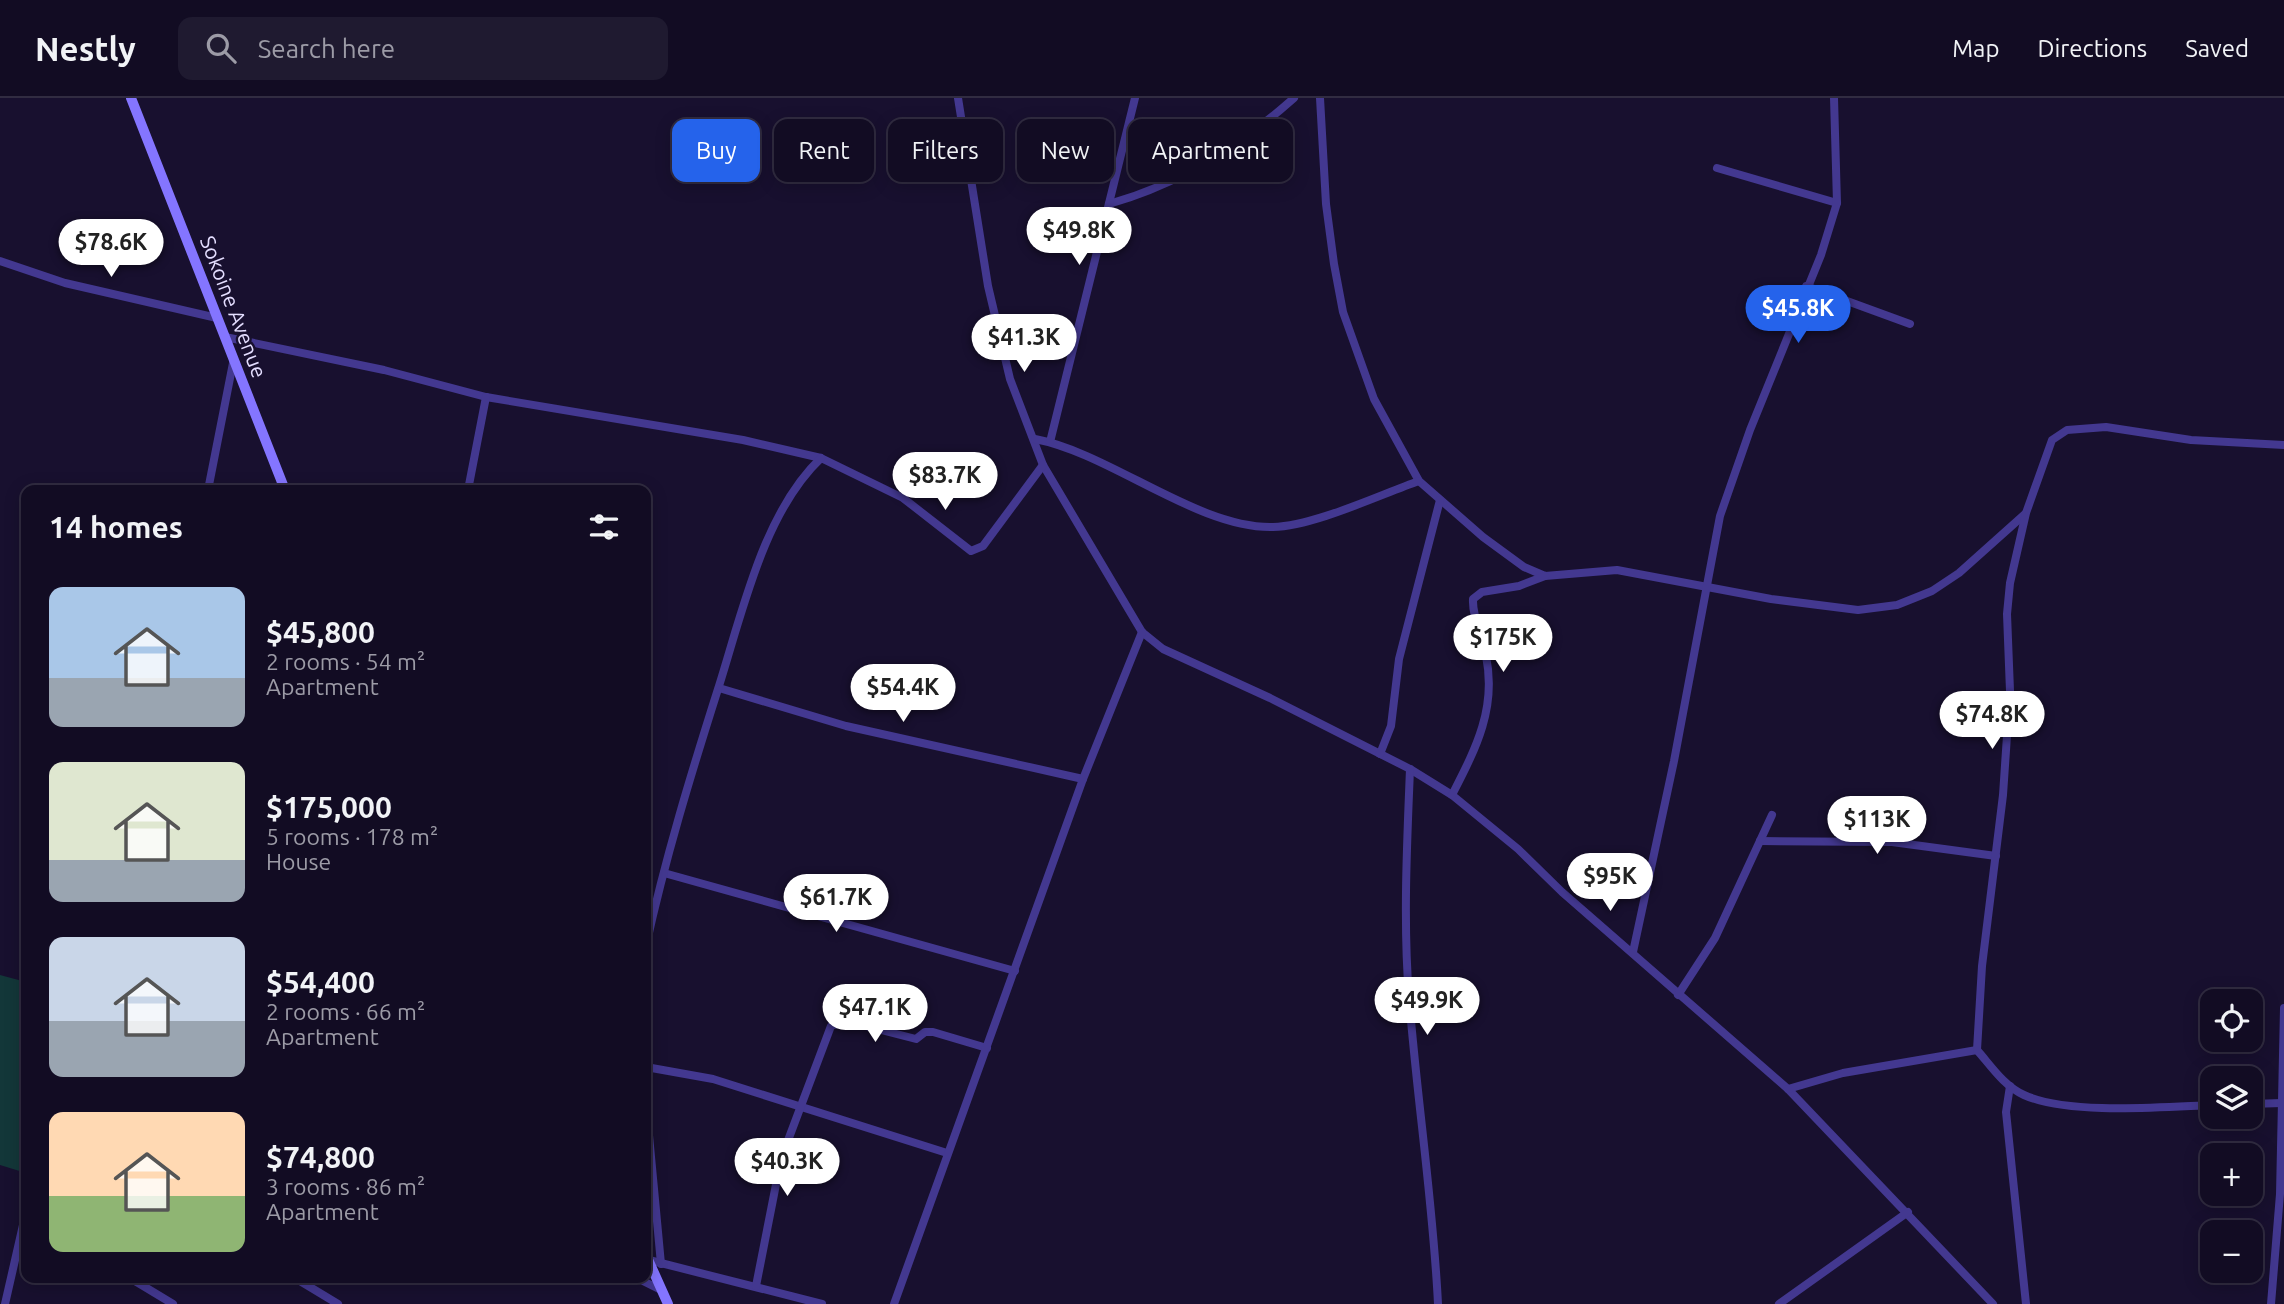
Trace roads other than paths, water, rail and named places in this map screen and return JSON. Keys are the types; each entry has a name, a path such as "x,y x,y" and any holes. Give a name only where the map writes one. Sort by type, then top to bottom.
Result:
{"street":[{"name":"Sokoine Avenue","path":"131,98 283,485"},
{"path":"958,98 988,286 1010,379 1043,465 1142,632 1163,649 1410,769 1452,795 1788,1089 1993,1304"},
{"path":"1050,442 1135,98"},
{"path":"1109,204 1159,189 1189,173 1223,153 1294,98"},
{"path":"1320,98 1326,204 1343,312 1374,399 1419,481 1503,553 1545,576"},
{"path":"1633,952 1720,516 1734,471 1806,286 1821,255 1837,203 1834,98"},
{"path":"1717,168 1837,203"},
{"path":"0,261 65,283 217,318"},
{"path":"1806,286 1910,324"},
{"path":"225,337 384,370 486,397 743,440 821,458 902,498 971,551 983,547 1043,465"},
{"path":"209,485 233,363"},
{"path":"469,485 486,397"},
{"path":"2200,1105 2076,1105 2039,1100 2010,1086 1977,1050 1982,966 1996,856 2010,691 2007,614 2026,513 2052,440 2067,429 2106,427 2191,440 2284,445"},
{"path":"1034,439 1050,442 1227,520 1256,526 1301,522 1419,481"},
{"path":"651,926 678,813 745,601 792,493 821,458"},
{"path":"1380,754 1391,726 1399,659 1440,499"},
{"path":"1452,795 1482,732 1489,695 1487,658 1474,598 1482,592 1519,586 1545,576 1617,570 1706,587 1858,610 1897,605 1916,600 1959,573 2026,513"},
{"path":"894,1304 1083,779 1142,632"},
{"path":"719,688 846,726 1083,779"},
{"path":"1410,769 1407,842 1408,994 1434,1228 1438,1304"},
{"path":"1678,995 1715,938 1772,815"},
{"path":"1760,841 1892,842 1996,856"},
{"path":"664,873 1015,971"},
{"path":"2271,1304 2280,1194 2284,1008"},
{"path":"756,1286 781,1159 827,1032 837,1021 846,1021 909,1039 933,1032 987,1048"},
{"path":"1788,1089 1843,1073 1977,1050"},
{"path":"651,1068 713,1079 801,1104 947,1153"},
{"path":"2010,1086 2006,1101 2008,1135 2022,1244 2025,1304"},
{"path":"2263,1104 2282,1103"},
{"path":"651,1157 661,1264"},
{"path":"1779,1304 1908,1212"},
{"path":"5,1304 21,1236"},
{"path":"651,1259 661,1264 822,1304"},
{"path":"651,1266 668,1304"},
{"path":"138,1283 173,1304"},
{"path":"303,1283 338,1304"},
{"path":"647,1283 661,1290"}]}
